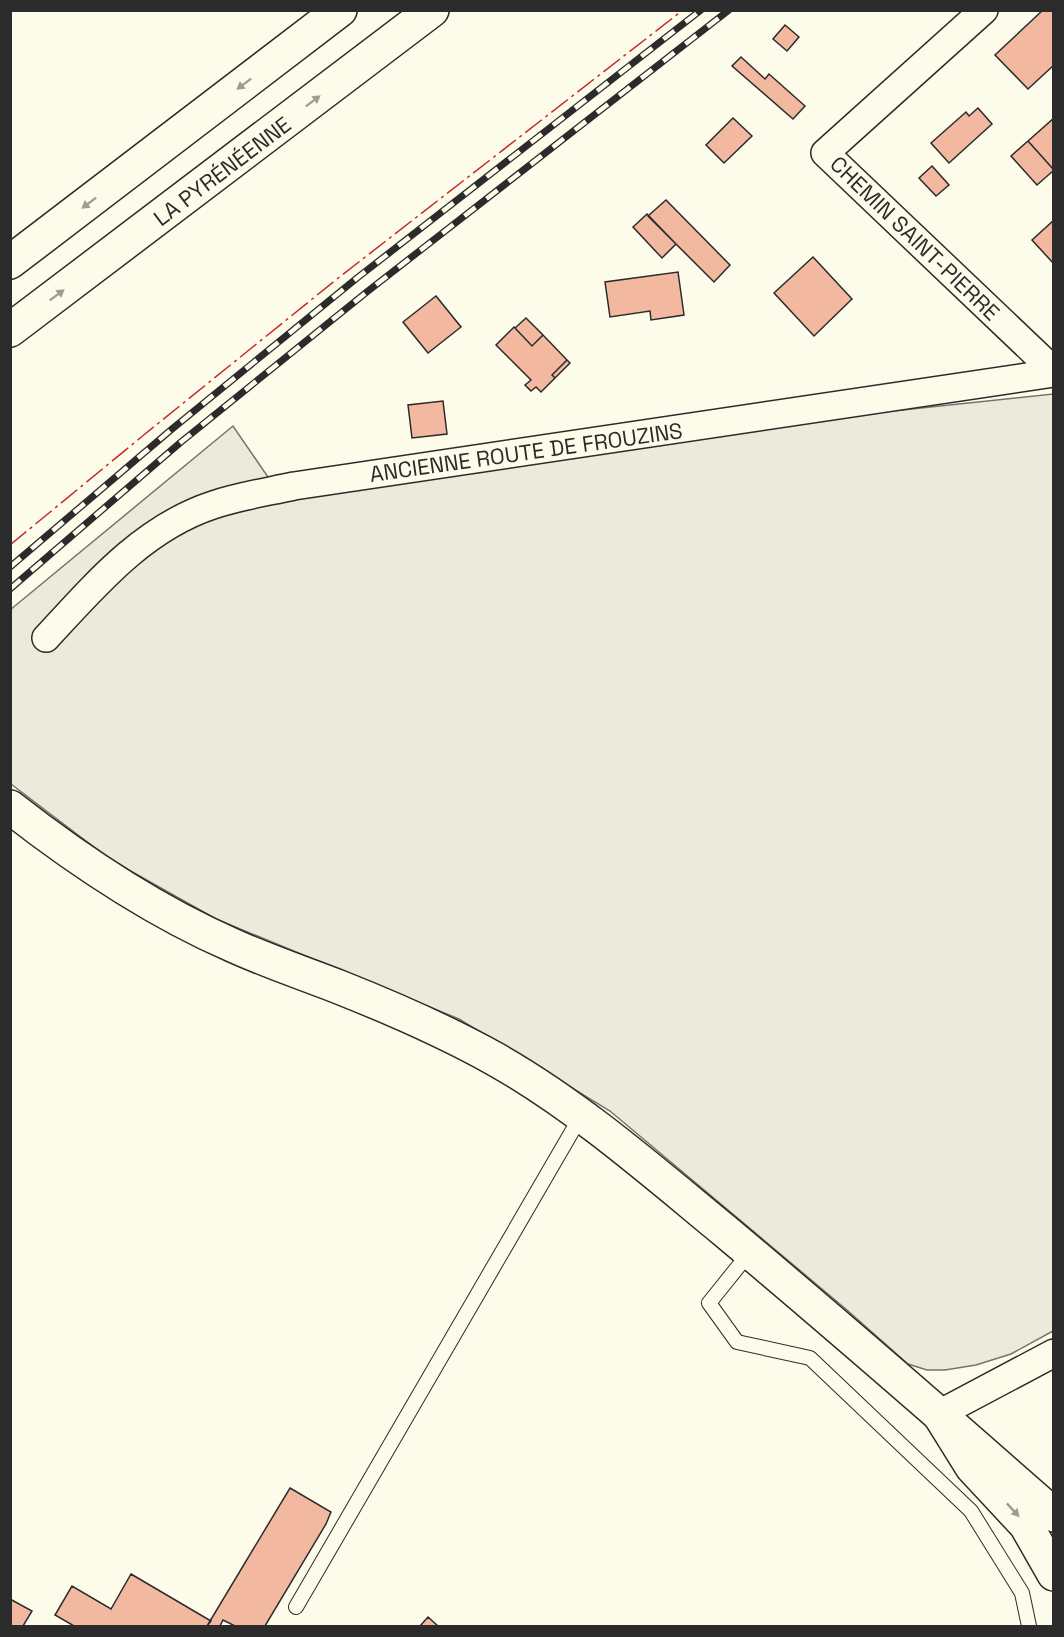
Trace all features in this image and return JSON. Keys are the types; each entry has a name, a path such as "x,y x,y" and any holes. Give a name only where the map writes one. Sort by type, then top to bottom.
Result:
{"main road":[{"path":"10,262 340,10"},
{"name":"LA PYRÉNÉENNE","path":"10,330 432,10"},
{"path":"10,807 68,850 154,906 232,945 432,1027 496,1060 581,1116 750,1252 1053,1515"},
{"path":"939,1414 972,1467 1026,1525 1053,1574"}],"street":[{"name":"CHEMIN SAINT-PIERRE","path":"984,10 825,153 1053,372"},
{"name":"ANCIENNE ROUTE DE FROUZINS","path":"46,638 119,562 157,532 191,513 242,496 294,486 1053,372"},
{"path":"939,1414 1053,1353"}],"lane":[{"path":"296,1607 581,1116"},
{"path":"750,1252 708,1303 731,1334 737,1342 810,1358 971,1511 1022,1593 1029,1626"}],"shaded area":[{"path":"1053,394 1053,1331 1011,1354 976,1365 945,1370 927,1370 908,1364 610,1111 459,1019 216,919 111,860 11,784 10,610 233,426 283,499 836,417"}],"building":[{"path":"1043,10 1054,10 1054,65 1028,89 995,55"},
{"path":"785,25 799,37 787,51 773,39"},
{"path":"741,57 765,79 769,74 805,106 793,119 732,66"},
{"path":"978,108 992,124 949,163 931,143 966,112 969,116"},
{"path":"733,118 752,136 724,163 706,145"},
{"path":"1054,118 1054,170 1028,141"},
{"path":"1028,141 1054,170 1037,185 1011,156"},
{"path":"932,166 949,185 936,196 919,178"},
{"path":"666,200 730,265 714,282 648,216"},
{"path":"647,214 676,244 662,258 633,227"},
{"path":"1054,220 1054,264 1032,240"},
{"path":"813,257 852,299 814,336 774,293"},
{"path":"678,272 684,315 651,320 650,311 610,317 605,282"},
{"path":"436,296 461,327 428,353 403,322"},
{"path":"526,318 543,335 532,346 515,328"},
{"path":"514,327 532,346 543,335 567,360 552,375 555,378 541,392 536,387 531,391 525,385 531,380 496,345"},
{"path":"567,360 570,363 555,378 552,375"},
{"path":"443,401 447,434 412,438 408,405"},
{"path":"290,1488 331,1512 265,1626 235,1626 223,1620 220,1626 207,1626"},
{"path":"131,1574 211,1621 207,1626 74,1626 55,1615 72,1586 111,1609"},
{"path":"10,1599 32,1611 23,1626 10,1626"},
{"path":"428,1617 438,1626 420,1626"}],"railway":[{"path":"10,567 172,429 357,278 701,10"},
{"path":"10,589 181,442 368,291 729,10"}],"power":[{"path":"10,545 337,279 683,10"}]}
